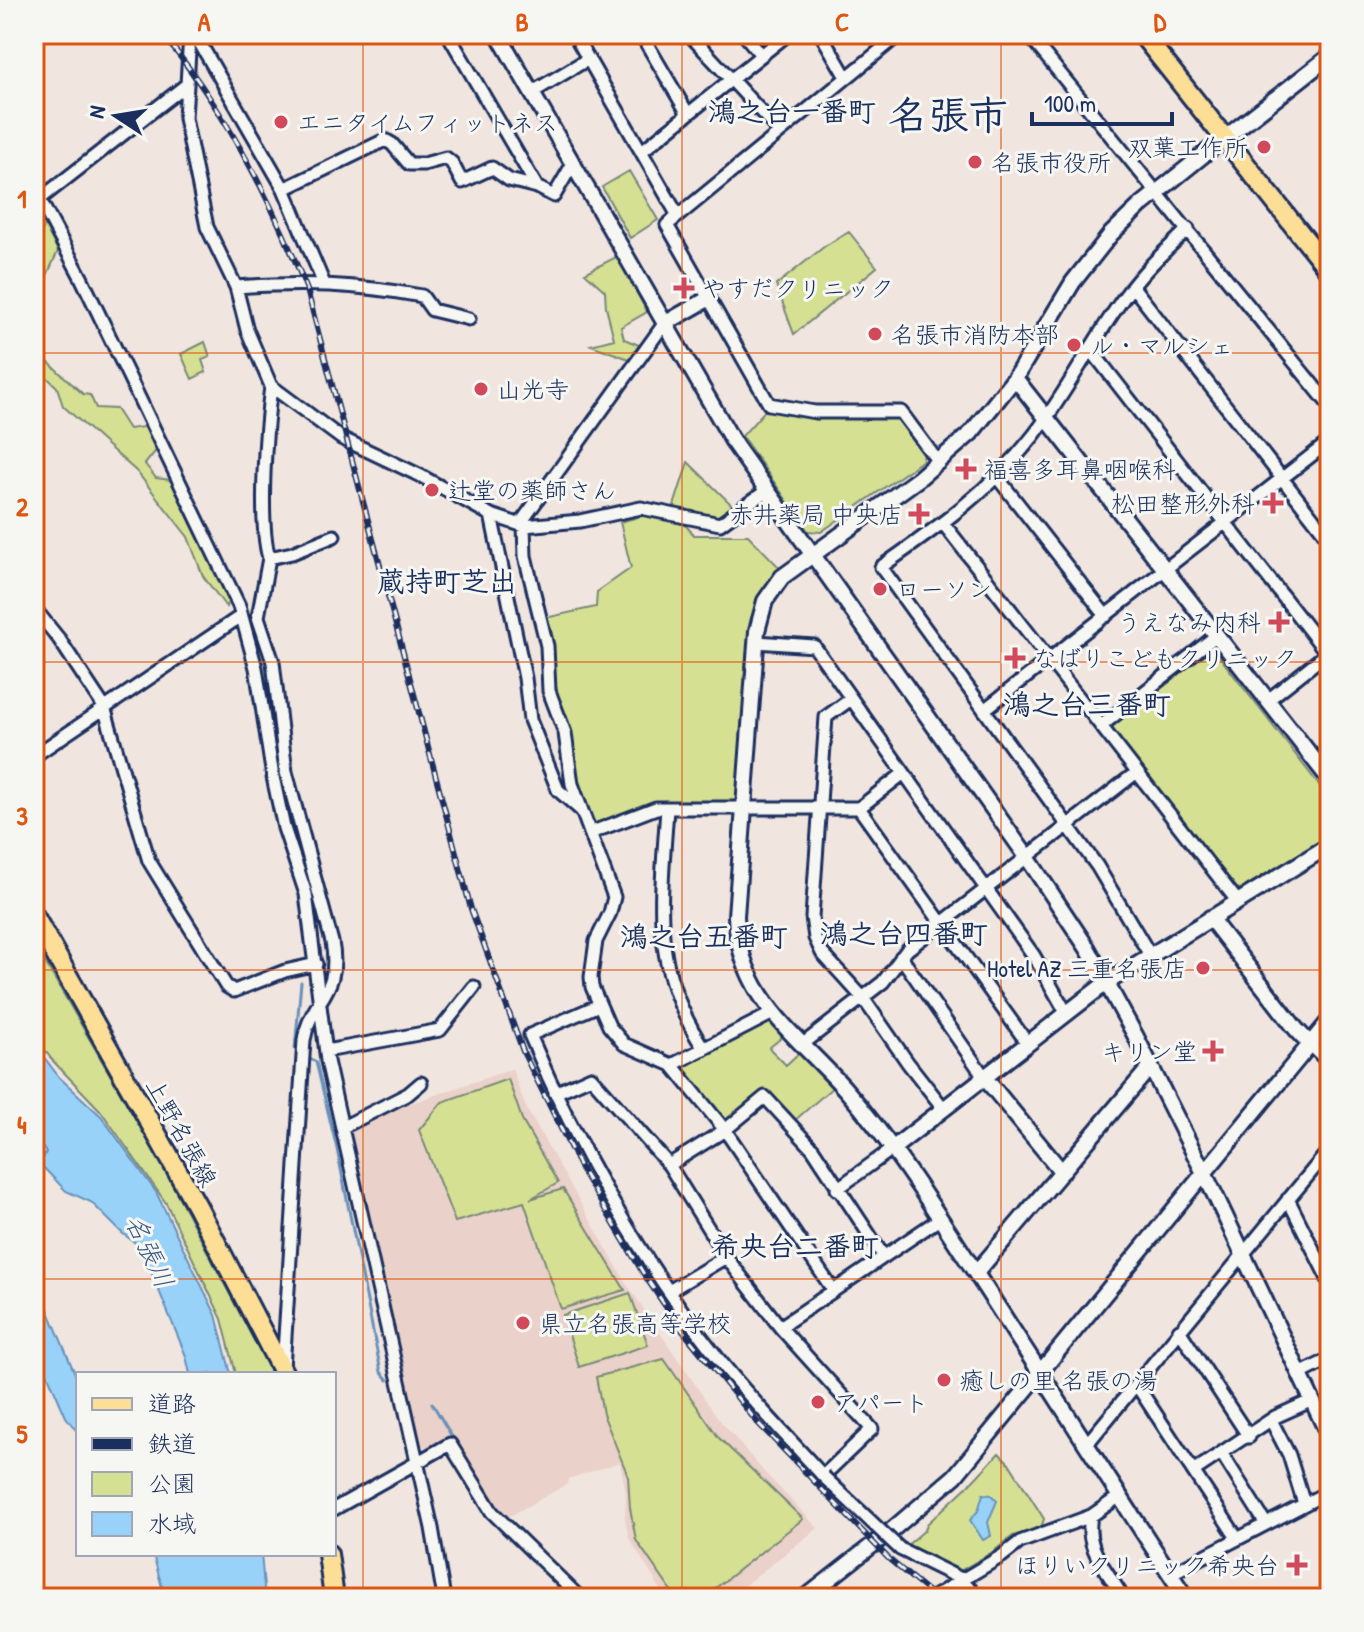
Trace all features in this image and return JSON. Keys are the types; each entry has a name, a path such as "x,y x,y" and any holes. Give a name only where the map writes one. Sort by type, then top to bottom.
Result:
{"main road":[{"path":"1142,34 1330,271"},
{"name":"上野名張線","path":"34,916 197,1206 283,1371"},
{"path":"328,1556 334,1598"}],"street":[{"path":"448,34 537,187"},
{"path":"498,34 735,445 1027,857 1088,949 1204,1171 1330,1438"},
{"path":"574,34 677,214"},
{"path":"641,34 688,114"},
{"path":"689,34 780,132"},
{"path":"744,34 761,55"},
{"path":"642,151 788,34"},
{"path":"821,34 846,77"},
{"path":"900,34 667,225 769,404 815,412 901,412 939,463"},
{"path":"1028,34 1330,406"},
{"path":"195,37 186,85 185,118 207,227 236,287 247,330 271,386 265,506 269,558 258,617 273,662 286,772 335,968 330,989 306,1026 302,1053 283,1371"},
{"path":"195,37 284,189 324,284"},
{"path":"1186,1598 941,1218 853,1098 773,1013 749,978 738,944 737,897 756,642 761,611 782,577 939,463 971,433 1015,378 1060,303 1111,234 1155,194 1330,56"},
{"path":"531,93 588,59"},
{"path":"186,85 37,196 81,277 229,581 241,616 256,668 270,763 284,828 306,894 326,1051 442,1572 444,1598"},
{"path":"284,189 385,140 409,164 424,164 446,158 462,182 492,168 509,180 537,187 554,196 572,165"},
{"path":"1150,955 1097,866 881,567 943,523 997,477 1047,418 1133,287 1188,229"},
{"path":"236,287 324,284 422,296 432,310 469,319"},
{"path":"1133,287 1330,540"},
{"path":"708,299 664,324 522,525 525,556 547,646 549,691 565,733 572,784 614,897 593,952 592,987 599,1005 609,1026 624,1044 672,1065 725,1130 833,1290"},
{"path":"1091,350 1329,654 1268,700"},
{"path":"1015,378 1330,780"},
{"path":"271,386 341,438 421,476 491,515 522,525 580,521 641,508 720,524 766,491"},
{"path":"984,710 1330,441"},
{"path":"997,477 1106,616"},
{"path":"491,515 525,678 530,720 558,790 582,811"},
{"path":"943,523 1238,902"},
{"path":"269,558 292,553 334,536"},
{"path":"34,608 59,639 104,707 149,861 229,990 316,964"},
{"path":"34,756 241,616"},
{"path":"1101,726 1217,635"},
{"path":"756,642 814,646 1034,956 1067,1014"},
{"path":"851,699 826,717 813,931 827,960 863,998 944,1109"},
{"path":"803,1044 883,982 901,957 941,924 1137,772"},
{"path":"590,833 645,812 667,808 859,808 904,773"},
{"path":"667,808 660,910 663,949 675,997 704,1049"},
{"path":"859,808 1028,1044"},
{"path":"837,1189 1106,983 1330,845"},
{"path":"1210,918 1296,1029 1330,1064"},
{"path":"901,957 985,1078 1062,1172"},
{"path":"326,1051 440,1030 474,987"},
{"path":"599,1005 530,1035 555,1093 629,1229 717,1358 823,1476 900,1549 961,1579 979,1598"},
{"path":"672,1065 773,1013"},
{"path":"805,1598 955,1476 1330,1020"},
{"path":"976,1273 1151,1066"},
{"path":"555,1093 591,1077 669,1165 726,1257 780,1327 872,1429 823,1476"},
{"path":"343,1127 408,1094 421,1083"},
{"path":"669,1165 725,1130 765,1097 813,1149 884,1257"},
{"path":"1086,1445 1330,1149"},
{"path":"1288,1199 1330,1283"},
{"path":"780,1327 941,1218"},
{"path":"669,1291 726,1257"},
{"path":"1179,1330 1249,1437"},
{"path":"1300,1374 1330,1359"},
{"path":"1136,1384 1237,1538"},
{"path":"1194,1471 1272,1422 1275,1417 1304,1404"},
{"path":"1272,1422 1289,1455 1304,1504"},
{"path":"336,1508 450,1444 492,1512 580,1598"},
{"path":"1222,1454 1266,1524"},
{"path":"1170,1574 1330,1491"},
{"path":"932,1598 1020,1542 1091,1516 1120,1496"},
{"path":"1091,1516 1090,1542 1101,1566 1110,1573 1123,1598"}],"shaded area":[{"name":"県立名張高等学校","path":"512,1069 526,1108 628,1286 718,1418 818,1528 728,1598 666,1598 629,1538 620,1462 568,1479 567,1484 508,1517 475,1478 451,1439 429,1449 418,1443 403,1359 356,1166 351,1130 397,1108"}],"green space":[{"path":"629,171 658,220 630,238 602,187"},
{"path":"45,226 58,251 45,280 34,286 34,242"},
{"path":"849,232 877,267 794,334 776,285 825,246"},
{"path":"618,256 647,312 621,327 624,339 639,345 629,359 591,345 614,339 605,291 585,273"},
{"path":"205,342 210,357 202,360 206,372 192,379 181,354"},
{"path":"34,349 83,394 90,395 96,408 116,409 129,429 150,426 159,447 145,464 156,478 171,480 178,486 229,599 226,607 203,576 188,537 137,472 63,406 57,387 34,365"},
{"path":"768,407 894,416 902,420 925,452 922,461 821,532 808,531 742,436"},
{"path":"688,462 736,509 715,519 680,511 674,506"},
{"path":"649,514 681,520 694,535 748,535 780,568 759,597 751,618 745,666 741,802 654,806 589,830 553,673 545,618 596,607 597,592 631,568 620,522"},
{"path":"1211,646 1330,799 1330,835 1241,889 1233,887 1110,730 1112,724"},
{"path":"34,943 161,1163 269,1372 235,1372 222,1319 166,1203 100,1110 53,1061 34,1036"},
{"path":"771,1017 786,1034 769,1048 786,1065 800,1052 833,1087 793,1122 766,1095 724,1126 679,1066"},
{"path":"508,1079 523,1122 558,1183 530,1199 563,1189 625,1290 561,1309 524,1202 455,1222 419,1130 442,1102"},
{"path":"630,1293 648,1345 579,1367 563,1315"},
{"path":"664,1359 719,1438 803,1519 703,1598 676,1598 636,1540 628,1476 603,1414 596,1377"},
{"path":"999,1453 1009,1463 1044,1519 1041,1528 1013,1536 960,1571 905,1547 925,1530 927,1524"}],"water":[{"name":"名張川","path":"34,1044 59,1077 101,1116 156,1192 216,1315 230,1372 190,1372 186,1356 141,1247 91,1202 66,1191 40,1164 46,1152 34,1137"},
{"path":"34,1276 76,1376 76,1430 66,1417 44,1366 34,1351"},
{"path":"983,1494 991,1495 997,1501 988,1522 991,1536 983,1540 970,1520 978,1511"},
{"path":"154,1556 261,1556 265,1598 165,1598"}],"waterway":[{"path":"299,1052 295,1049 301,982"},
{"path":"305,1057 316,1062 337,1149 381,1372 388,1380"},
{"path":"432,1403 467,1462"}],"railway":[{"path":"162,34 227,124 278,222 307,290 471,909 524,1054 581,1169 679,1326 758,1423 890,1560 936,1598"}],"place":[{"name":"エニタイムフィットネス","path":"281,122"},
{"name":"双葉工作所","path":"1264,147"},
{"name":"名張市役所","path":"975,162"},
{"name":"やすだクリニック","path":"684,288"},
{"name":"名張市消防本部","path":"875,334"},
{"name":"ル・マルシェ","path":"1074,345"},
{"name":"山光寺","path":"481,389"},
{"name":"福喜多耳鼻咽喉科","path":"966,469"},
{"name":"辻堂の薬師さん","path":"432,490"},
{"name":"松田整形外科","path":"1273,503"},
{"name":"赤井薬局 中央店","path":"919,514"},
{"name":"ローソン","path":"880,589"},
{"name":"うえなみ内科","path":"1279,622"},
{"name":"なばりこどもクリニック","path":"1015,658"},
{"name":"Hotel AZ 三重名張店","path":"1203,968"},
{"name":"キリン堂","path":"1213,1051"},
{"name":"県立名張高等学校","path":"523,1323"},
{"name":"癒しの里 名張の湯","path":"944,1380"},
{"name":"アパート","path":"818,1402"},
{"name":"ほりいクリニック希央台","path":"1297,1565"}],"district":[{"name":"鴻之台一番町","path":"792,111"},
{"name":"名張市","path":"948,114"},
{"name":"蔵持町芝出","path":"447,581"},
{"name":"鴻之台三番町","path":"1087,704"},
{"name":"鴻之台四番町","path":"904,933"},
{"name":"鴻之台五番町","path":"704,936"},
{"name":"希央台二番町","path":"795,1246"}]}
